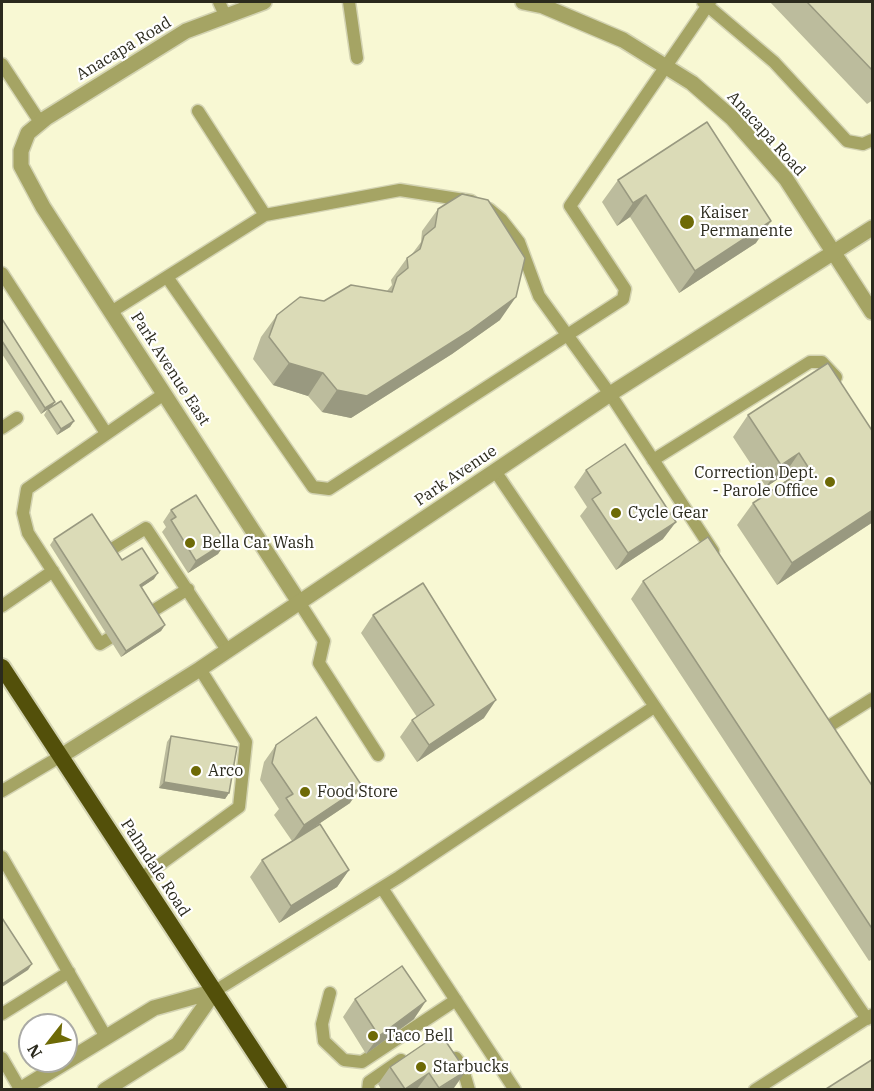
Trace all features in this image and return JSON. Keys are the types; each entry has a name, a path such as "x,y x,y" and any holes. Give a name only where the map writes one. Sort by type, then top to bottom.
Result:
{"highway":[{"name":"Palmdale Road","path":"2,667 279,1089"}],"street":[{"name":"Anacapa Road","path":"21,151 28,133 40,122 222,8 264,2"},
{"name":"Anacapa Road","path":"523,2 543,6 622,40 667,66 732,118 786,179 873,312"},
{"name":"Park Avenue East","path":"21,151 21,166 29,183 299,602"},
{"name":"Park Avenue","path":"61,756 200,669 610,394 873,228"},
{"path":"20,1089 154,1008 215,992"},
{"path":"105,1089 178,1044 215,992"}],"lane":[{"path":"349,2 357,58"},
{"path":"167,277 313,488 329,489 623,298 624,293 570,206 667,66 707,2 774,62 847,141 862,144 873,140"},
{"path":"2,64 40,122"},
{"path":"198,111 265,215"},
{"path":"111,312 265,215 400,190 481,202 501,219 519,242 539,296 610,394 718,559"},
{"path":"2,273 106,433"},
{"path":"653,460 810,362 822,362 831,370 843,388"},
{"path":"165,394 27,489 23,513 28,533 61,576 100,644 188,589"},
{"path":"2,428 17,418"},
{"path":"495,471 654,707 870,1017 755,1089"},
{"path":"89,563 146,528 227,650"},
{"path":"2,606 61,576"},
{"path":"299,602 324,641 319,663 378,755"},
{"path":"140,879 239,807 246,742 200,669"},
{"path":"829,726 873,699"},
{"path":"215,992 382,888 654,707"},
{"path":"2,791 61,756"},
{"path":"2,857 106,1037"},
{"path":"382,888 515,1089"},
{"path":"2,1014 69,972"},
{"path":"330,993 322,1024 324,1041 344,1060 362,1062 456,1000"},
{"path":"447,1048 462,1066 469,1089"},
{"path":"368,1089 369,1082 407,1055"},
{"path":"2,1058 20,1089"}],"building":[{"path":"807,2 873,2 873,71"},
{"name":"Kaiser Permanente","path":"707,122 771,221 695,271 646,195 633,203 618,180"},
{"path":"462,194 488,200 525,258 516,297 468,332 367,396 337,390 323,373 289,363 269,337 277,315 300,297 324,301 351,285 392,292 397,277 408,268 407,258 420,249 424,236 435,227 438,209"},
{"path":"2,319 55,402 45,408 2,341"},
{"name":"Correction Dept. - Parole Office","path":"828,363 873,432 873,510 792,563 753,503 808,467 799,453 781,465 748,415"},
{"path":"61,401 74,421 61,429 48,409"},
{"path":"625,444 676,522 628,553 592,499 601,493 586,470"},
{"path":"196,495 226,542 196,561 171,520 176,517 171,510"},
{"path":"92,514 122,560 142,548 158,573 140,585 165,625 126,651 54,539"},
{"path":"708,537 873,787 873,930 643,581"},
{"path":"423,583 496,700 429,745 412,720 434,705 373,615"},
{"name":"Food Store","path":"316,717 362,786 304,825 286,798 293,794 272,763 276,745"},
{"name":"Arco","path":"171,736 237,747 229,793 164,782"},
{"path":"320,824 349,870 291,906 262,860"},
{"path":"2,918 32,964 2,984"},
{"path":"402,966 426,1001 379,1036 355,999"},
{"path":"440,1033 466,1071 439,1088 429,1073 405,1089 390,1067"},
{"path":"873,1059 873,1089 826,1089"}],"place":[{"name":"Kaiser Permanente","path":"687,222"},
{"name":"Correction Dept. - Parole Office","path":"830,482"},
{"name":"Cycle Gear","path":"616,513"},
{"name":"Bella Car Wash","path":"190,543"},
{"name":"Arco","path":"196,771"},
{"name":"Food Store","path":"305,792"},
{"name":"Taco Bell","path":"373,1036"},
{"name":"Starbucks","path":"421,1067"}]}
